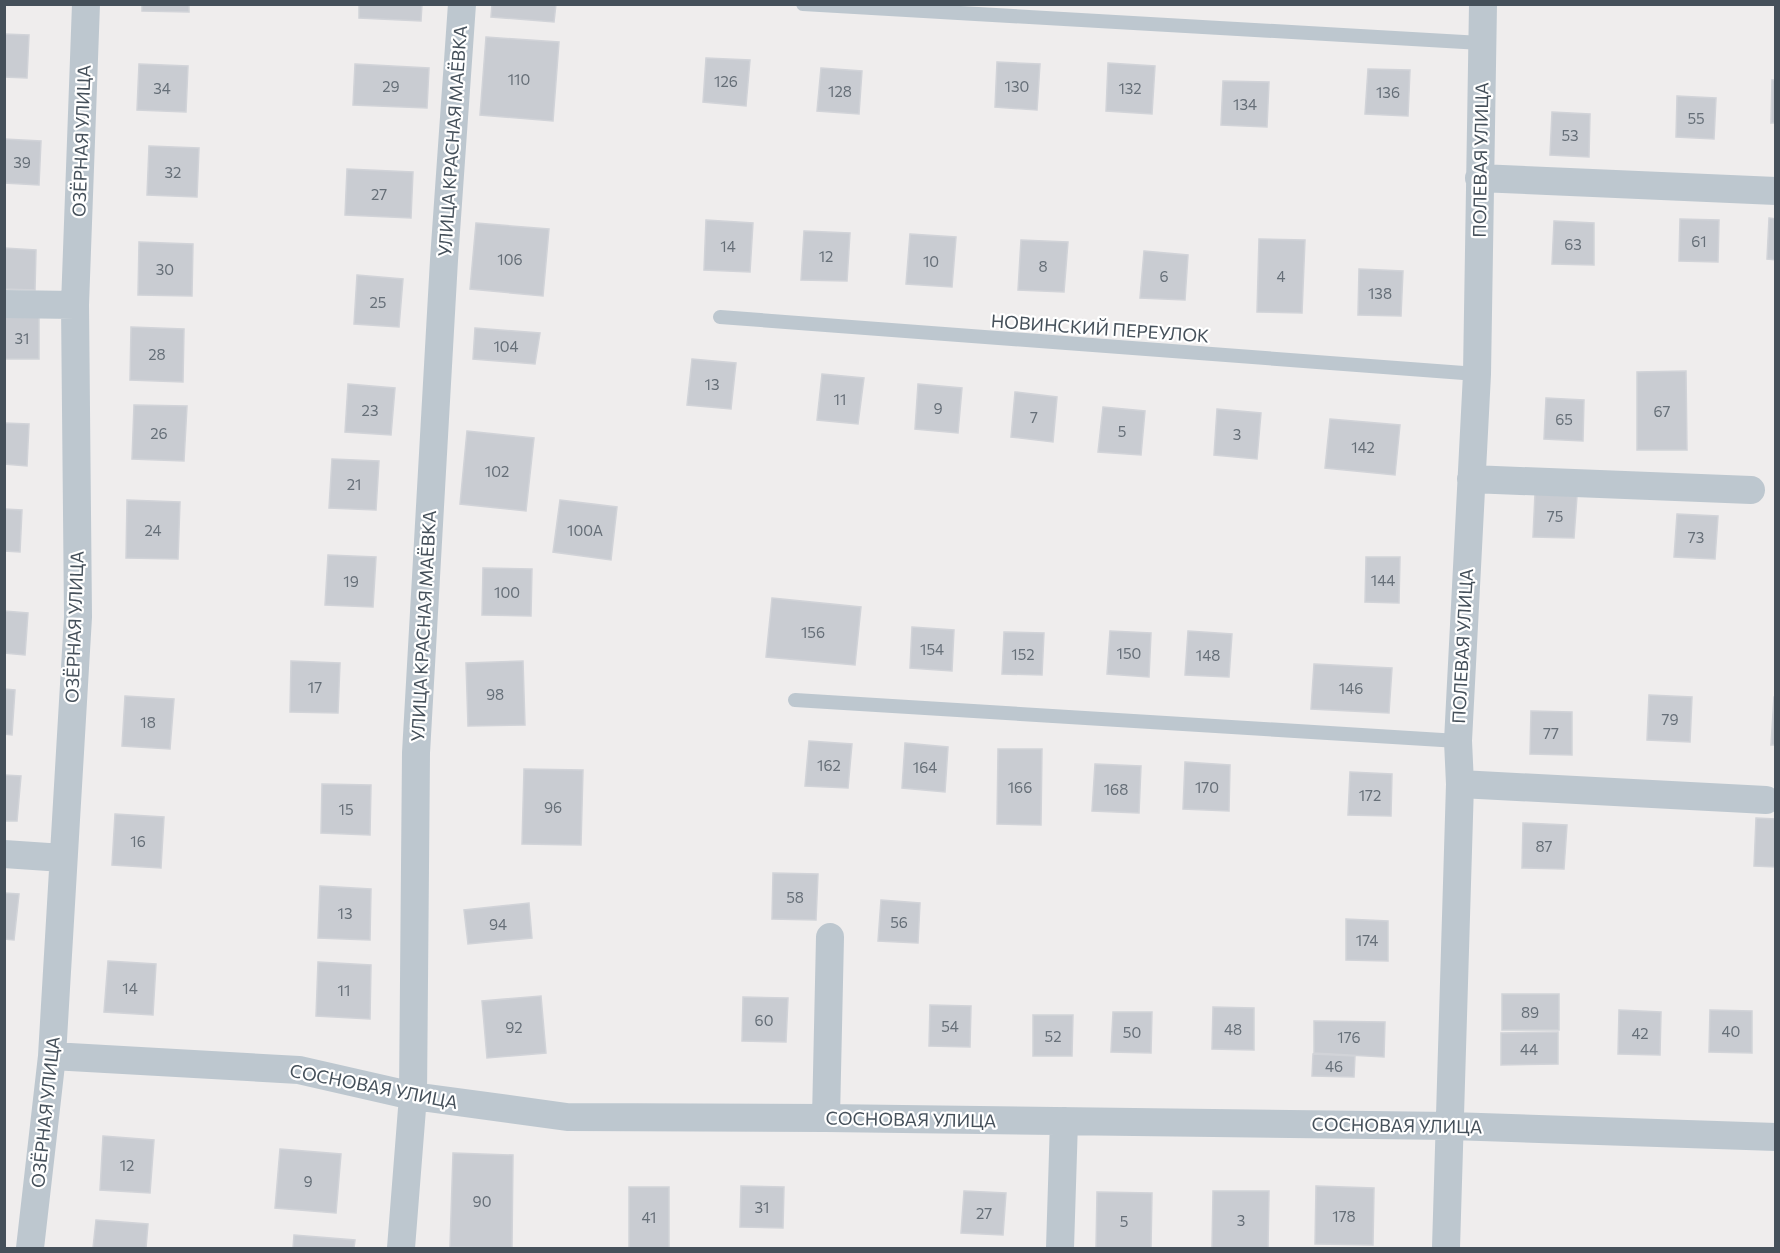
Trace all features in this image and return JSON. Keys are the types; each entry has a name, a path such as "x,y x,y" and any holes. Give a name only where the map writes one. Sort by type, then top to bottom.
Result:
{"street":[{"name":"ОЗЁРНАЯ УЛИЦА","path":"30,1248 52,1056 78,617 75,305 86,4"},
{"name":"УЛИЦА КРАСНАЯ МАЁВКА","path":"401,1248 412,1096 416,753 443,271 462,4"},
{"name":"ПОЛЕВАЯ УЛИЦА","path":"1446,1248 1460,784 1458,741 1477,375 1483,4"},
{"path":"1479,178 1776,191"},
{"path":"4,304 75,305"},
{"path":"1471,479 1751,490"},
{"path":"1460,784 1766,800"},
{"path":"4,854 63,858"},
{"path":"826,1118 830,937"},
{"name":"СОСНОВАЯ УЛИЦА","path":"52,1056 298,1070 412,1096 567,1117 1451,1126 1776,1137"},
{"path":"1060,1248 1064,1121"}],"lane":[{"path":"802,4 1481,43"},
{"name":"НОВИНСКИЙ ПЕРЕУЛОК","path":"720,317 1477,375"},
{"path":"795,699 1458,741"}],"building":[{"path":"142,4 189,4 189,12 142,11"},
{"path":"359,4 422,4 421,21 359,18"},
{"path":"492,4 556,4 554,22 491,17"},
{"path":"4,34 29,35 27,78 4,77"},
{"path":"486,37 559,42 553,121 480,115"},
{"path":"706,58 750,60 746,106 703,102"},
{"path":"997,62 1040,64 1037,110 995,107"},
{"path":"1108,63 1155,66 1152,114 1106,111"},
{"path":"139,64 188,66 186,112 137,110"},
{"path":"355,64 429,68 427,108 353,105"},
{"path":"821,68 862,71 859,114 817,111"},
{"path":"1368,69 1410,70 1408,116 1365,114"},
{"path":"1772,80 1776,80 1776,123 1771,123"},
{"path":"1223,81 1269,82 1267,127 1221,125"},
{"path":"1677,96 1716,98 1714,139 1676,137"},
{"path":"1552,112 1590,114 1589,157 1550,155"},
{"path":"4,139 41,141 39,185 4,183"},
{"path":"149,146 199,148 197,197 147,195"},
{"path":"347,169 413,172 411,218 345,215"},
{"path":"1769,218 1776,219 1776,260 1767,259"},
{"path":"1680,219 1719,220 1718,262 1679,261"},
{"path":"706,220 753,223 750,272 704,270"},
{"path":"1554,221 1594,223 1594,265 1552,264"},
{"path":"476,223 549,229 543,296 470,289"},
{"path":"804,231 850,233 847,281 801,280"},
{"path":"910,234 956,237 952,287 906,284"},
{"path":"1259,239 1305,240 1302,313 1257,312"},
{"path":"1021,240 1068,242 1064,292 1018,290"},
{"path":"139,242 193,244 192,296 138,295"},
{"path":"4,248 36,250 35,290 4,289"},
{"path":"1144,251 1188,255 1185,300 1140,298"},
{"path":"1359,269 1403,271 1401,316 1358,315"},
{"path":"357,275 403,279 399,327 354,324"},
{"path":"4,317 39,317 39,359 4,359"},
{"path":"131,327 184,329 183,382 130,380"},
{"path":"475,328 540,333 535,364 473,359"},
{"path":"692,359 736,363 731,409 687,405"},
{"path":"1686,371 1687,450 1637,450 1637,372"},
{"path":"822,374 864,378 858,424 817,420"},
{"path":"348,384 395,388 391,435 345,432"},
{"path":"918,384 962,388 958,433 915,429"},
{"path":"1015,392 1057,397 1053,442 1011,437"},
{"path":"1546,398 1584,400 1583,441 1544,439"},
{"path":"134,405 187,406 184,461 132,459"},
{"path":"1103,407 1145,411 1141,455 1098,452"},
{"path":"1217,409 1261,413 1257,459 1214,455"},
{"path":"1330,419 1400,425 1395,475 1325,468"},
{"path":"4,423 29,424 27,466 4,464"},
{"path":"467,431 534,438 526,511 460,504"},
{"path":"332,459 379,461 376,510 329,508"},
{"path":"1535,493 1577,496 1574,538 1533,537"},
{"path":"127,500 180,502 178,559 126,558"},
{"path":"560,500 617,507 611,560 553,552"},
{"path":"4,509 22,510 20,552 4,551"},
{"path":"1677,514 1718,516 1715,559 1674,557"},
{"path":"328,555 376,557 373,607 325,605"},
{"path":"1366,557 1400,557 1399,603 1365,602"},
{"path":"483,568 532,569 531,616 482,615"},
{"path":"772,598 861,607 855,665 766,657"},
{"path":"4,611 28,613 25,655 4,653"},
{"path":"912,627 954,630 952,671 910,668"},
{"path":"1110,631 1151,633 1149,677 1107,674"},
{"path":"1188,631 1232,634 1229,677 1185,675"},
{"path":"1004,632 1044,633 1042,675 1002,674"},
{"path":"291,661 340,663 338,713 290,712"},
{"path":"523,661 525,725 468,726 466,663"},
{"path":"1314,664 1392,668 1389,713 1311,709"},
{"path":"4,689 15,690 12,735 4,734"},
{"path":"1649,695 1692,697 1690,742 1647,740"},
{"path":"125,696 174,699 170,749 122,746"},
{"path":"1774,697 1776,697 1776,745 1771,745"},
{"path":"1531,711 1572,712 1572,755 1530,754"},
{"path":"809,741 852,744 848,788 805,786"},
{"path":"905,743 948,747 945,792 902,788"},
{"path":"998,749 1042,749 1041,825 997,824"},
{"path":"1185,762 1230,765 1229,811 1183,809"},
{"path":"1095,764 1141,766 1139,813 1092,811"},
{"path":"524,769 583,770 581,845 522,844"},
{"path":"1350,772 1392,774 1391,816 1348,815"},
{"path":"4,775 21,776 17,821 4,821"},
{"path":"322,784 371,785 370,835 321,833"},
{"path":"115,814 164,817 161,868 112,865"},
{"path":"1756,818 1776,819 1776,867 1754,866"},
{"path":"1523,823 1567,825 1564,869 1522,868"},
{"path":"773,873 818,874 816,920 772,919"},
{"path":"320,886 371,889 370,940 318,938"},
{"path":"4,893 19,894 14,940 4,939"},
{"path":"881,900 920,903 918,943 878,941"},
{"path":"529,903 532,938 468,944 464,910"},
{"path":"1346,919 1388,921 1388,961 1346,960"},
{"path":"108,961 156,964 153,1015 104,1012"},
{"path":"318,962 371,965 370,1019 316,1016"},
{"path":"1502,994 1559,994 1559,1030 1502,1030"},
{"path":"541,996 546,1053 487,1058 482,1001"},
{"path":"743,997 788,998 786,1042 742,1041"},
{"path":"930,1005 971,1006 970,1047 929,1046"},
{"path":"1213,1007 1254,1008 1254,1050 1212,1049"},
{"path":"1619,1010 1661,1012 1660,1055 1618,1054"},
{"path":"1710,1010 1752,1011 1752,1053 1709,1052"},
{"path":"1113,1012 1152,1012 1151,1053 1111,1052"},
{"path":"1033,1015 1073,1015 1072,1056 1033,1056"},
{"path":"1314,1021 1385,1022 1384,1057 1314,1053"},
{"path":"1558,1032 1558,1064 1501,1065 1501,1033"},
{"path":"1313,1054 1355,1056 1354,1077 1312,1076"},
{"path":"103,1136 154,1140 150,1193 100,1190"},
{"path":"280,1149 341,1154 336,1213 275,1208"},
{"path":"453,1153 513,1155 512,1248 450,1247"},
{"path":"741,1186 784,1187 783,1228 740,1227"},
{"path":"1316,1186 1374,1188 1373,1245 1315,1244"},
{"path":"629,1187 669,1187 669,1248 629,1248"},
{"path":"964,1191 1006,1193 1003,1235 961,1233"},
{"path":"1213,1191 1269,1191 1268,1248 1212,1248"},
{"path":"1097,1192 1152,1193 1151,1248 1096,1248"},
{"path":"96,1220 148,1224 146,1248 93,1248"},
{"path":"294,1235 355,1240 354,1248 293,1248"}]}
